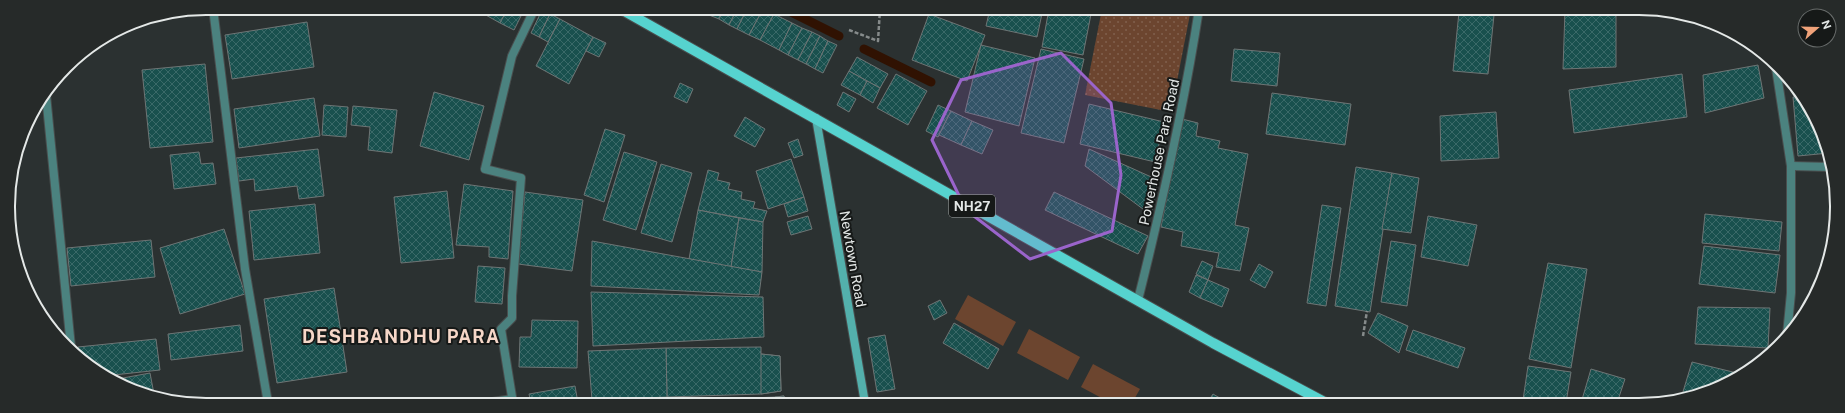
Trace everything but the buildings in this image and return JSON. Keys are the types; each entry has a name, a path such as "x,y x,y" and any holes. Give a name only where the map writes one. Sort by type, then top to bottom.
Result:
{"main road":[{"name":"NH27","path":"631,15 1213,343 1317,398"}],"street":[{"path":"214,15 245,269 267,398"},
{"path":"512,398 501,329 512,318 512,296 521,178 485,169 512,56 532,15"},
{"name":"Powerhouse Para Road","path":"1138,300 1158,221 1189,73 1198,15"},
{"path":"1777,74 1790,166 1791,293 1788,326"},
{"path":"47,101 70,341"},
{"name":"Newtown Road","path":"816,118 864,398"},
{"path":"1790,166 1825,167"}],"path":[{"path":"849,30 878,41 880,15"},
{"path":"1363,336 1367,312"}],"highlighted area":[{"path":"1061,53 1111,103 1121,175 1112,231 1030,259 966,210 932,140 961,80"}],"shaded area":[{"path":"1101,15 1190,15 1171,112 1085,95"},
{"path":"968,295 1016,322 1003,346 955,319"},
{"path":"1029,329 1080,357 1068,380 1017,353"},
{"path":"1093,364 1140,389 1135,398 1102,398 1081,387"}],"waterway":[{"path":"797,15 839,36"},
{"path":"864,49 931,82"}],"district":[{"name":"DESHBANDHU PARA","path":"401,337"}]}
